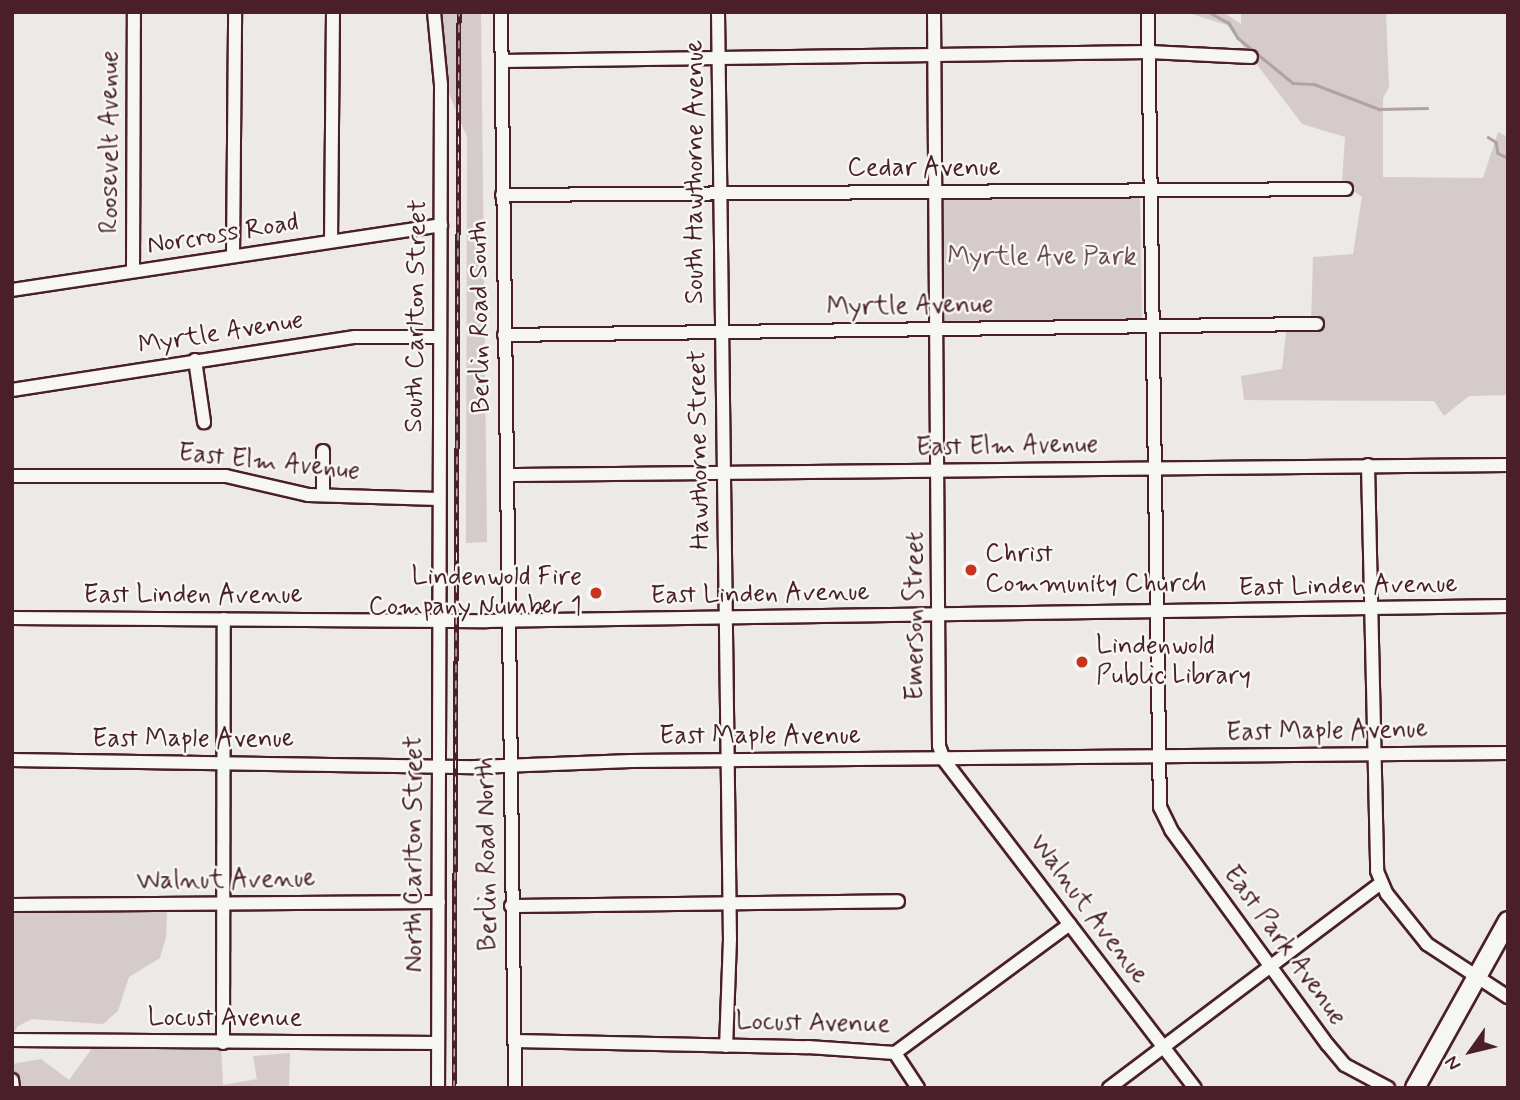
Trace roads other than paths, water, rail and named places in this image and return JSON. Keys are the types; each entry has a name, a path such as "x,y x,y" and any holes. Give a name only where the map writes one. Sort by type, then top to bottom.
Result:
{"highway":[{"path":"1415,1088 1508,921"}],"street":[{"name":"Roosevelt Avenue","path":"134,12 134,271"},
{"path":"233,256 235,12"},
{"path":"331,241 332,12"},
{"name":"South Carlton Street","path":"434,12 441,85 438,620"},
{"name":"Berlin Road South","path":"501,12 508,620"},
{"name":"South Hawthorne Avenue","path":"718,12 720,332"},
{"name":"Emerson Street","path":"934,12 939,746 944,760"},
{"path":"1148,12 1156,757"},
{"path":"502,61 1149,52 1251,57"},
{"name":"Cedar Avenue","path":"502,195 1346,189"},
{"name":"Norcross Road","path":"12,290 441,225"},
{"name":"Myrtle Avenue","path":"504,335 1317,324"},
{"name":"Hawthorne Street","path":"720,332 726,617 726,1046"},
{"name":"Myrtle Avenue","path":"12,390 355,337 438,337"},
{"path":"195,360 204,422"},
{"path":"323,451 323,495"},
{"path":"1368,465 1374,857 1381,883 1427,944 1508,997"},
{"name":"East Elm Avenue","path":"507,475 1508,465"},
{"name":"East Elm Avenue","path":"12,476 226,476 285,492 438,499"},
{"name":"East Linden Avenue","path":"12,618 508,620 1508,606"},
{"path":"223,619 223,1043"},
{"name":"North Carlton Street","path":"438,620 438,1088"},
{"name":"Berlin Road North","path":"508,620 514,1088"},
{"name":"East Maple Avenue","path":"12,760 438,766 727,760 1508,753"},
{"name":"East Park Avenue","path":"1156,757 1161,811 1345,1065 1388,1088"},
{"name":"Walnut Avenue","path":"944,760 1195,1088"},
{"path":"1110,1088 1381,883"},
{"path":"511,906 898,901"},
{"name":"Walnut Avenue","path":"12,905 439,902"},
{"name":"Locust Avenue","path":"514,1041 895,1053 1070,924"},
{"name":"Locust Avenue","path":"12,1040 438,1043"},
{"path":"895,1053 918,1088"},
{"path":"12,1080 13,1088"}],"waterway":[{"path":"1209,12 1229,23 1238,38 1293,83 1314,84 1379,109 1427,108"},
{"path":"1488,137 1496,142 1498,153 1508,158"}],"railway":[{"path":"454,1088 459,12"}],"place":[{"name":"Christ Community Church","path":"971,570"},
{"name":"Lindenwold Fire Company Number 1","path":"596,593"},
{"name":"Lindenwold Public Library","path":"1082,662"}],"park label":[{"name":"Myrtle Ave Park","path":"1042,258"}]}
